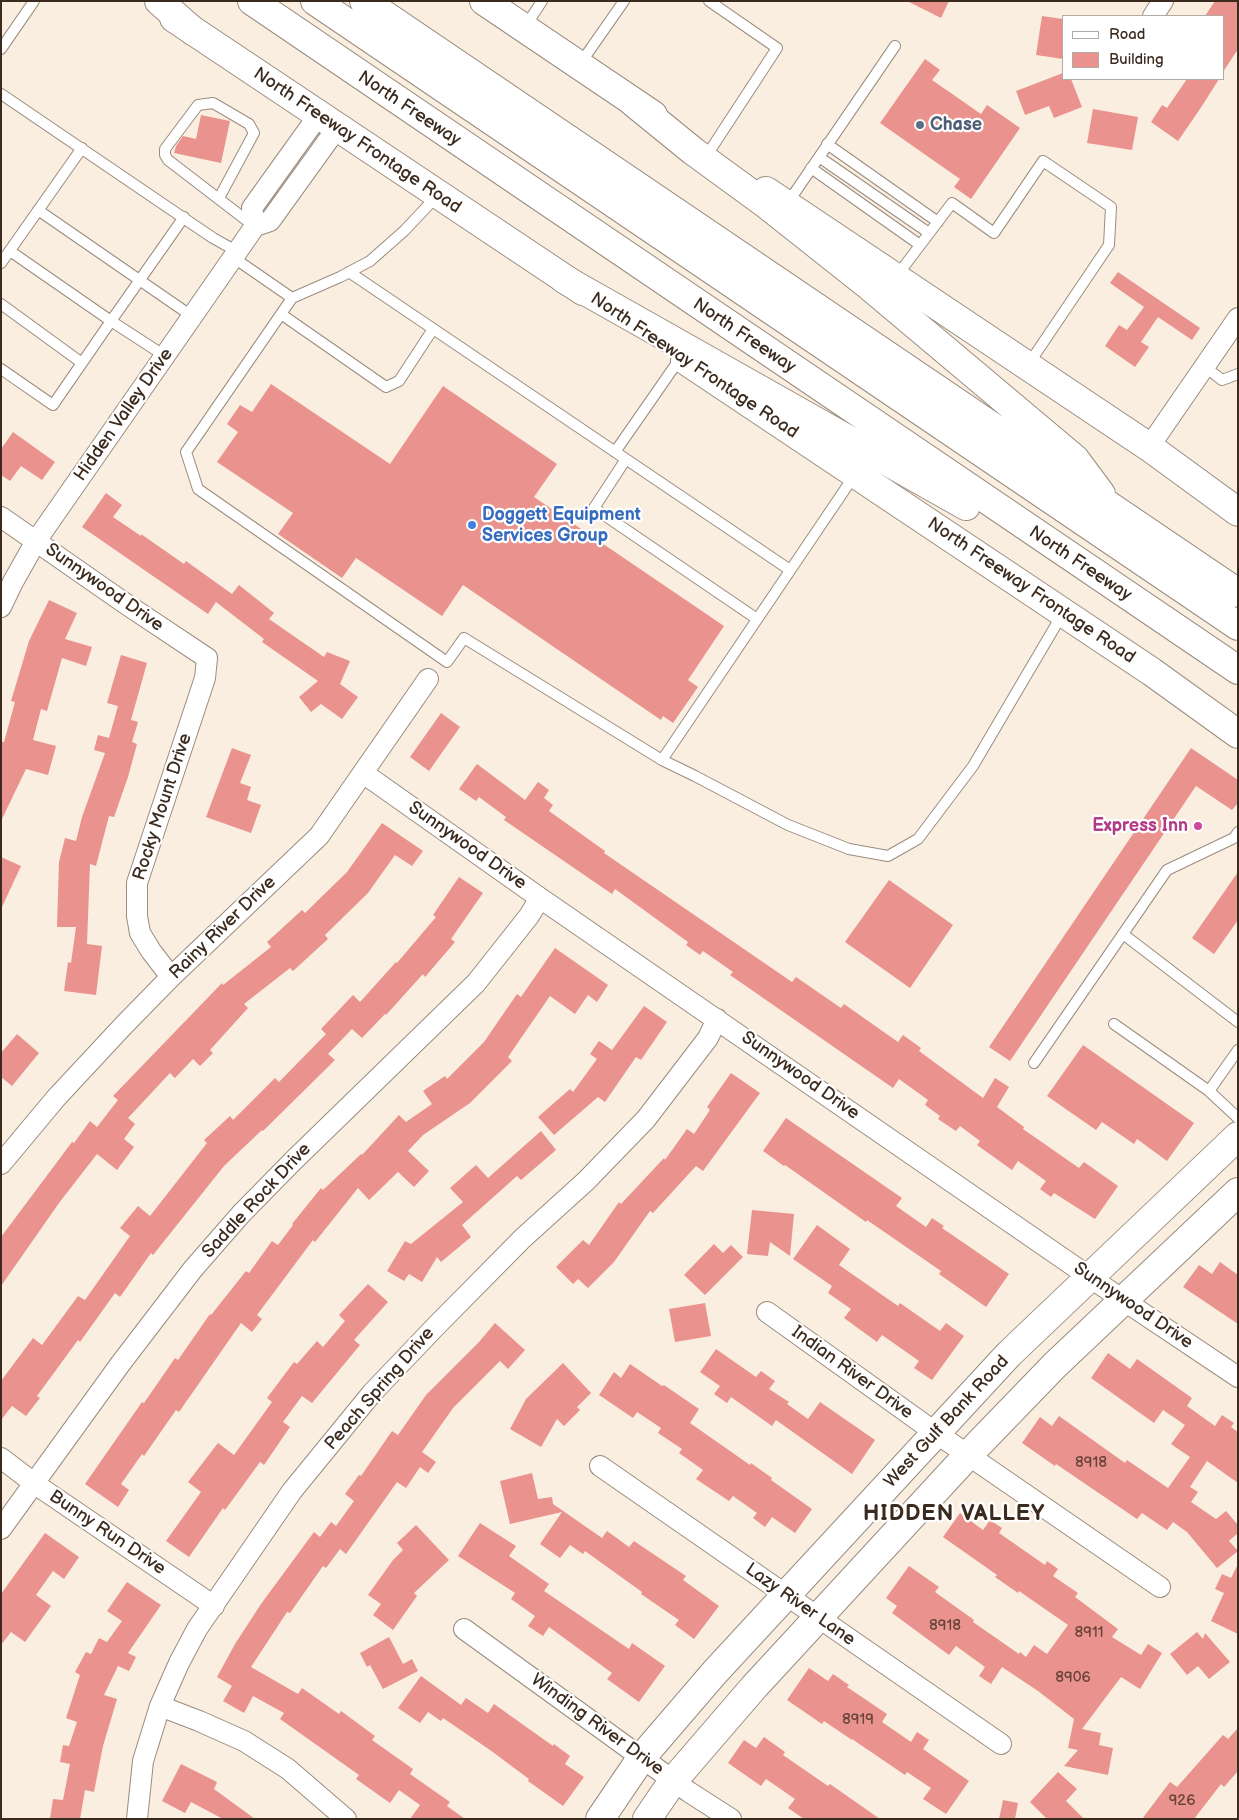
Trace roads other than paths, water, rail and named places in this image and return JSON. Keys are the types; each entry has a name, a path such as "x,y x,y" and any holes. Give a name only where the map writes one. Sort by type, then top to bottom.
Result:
{"main road":[{"name":"North Freeway Frontage Road","path":"147,1 1063,612 1152,672 1238,734"},
{"path":"159,1 193,31"},
{"name":"North Freeway","path":"252,1 1238,670"},
{"name":"North Freeway","path":"315,1 1238,626"},
{"path":"364,1 1114,511 1238,593"},
{"path":"484,1 1149,447 1238,512"},
{"path":"634,102 693,151 766,205 868,285 1075,459 1114,511"},
{"path":"564,279 1139,604"},
{"name":"West Gulf Bank Road","path":"600,1819 642,1758 715,1672 1009,1354 1238,1136"},
{"path":"646,1819 673,1781 754,1687 968,1454 1055,1365 1238,1192"}],"street":[{"path":"1154,15 1163,1"},
{"path":"255,226 252,208 328,122"},
{"name":"Hidden Valley Drive","path":"1,608 36,541 255,226"},
{"path":"1149,447 1238,318"},
{"name":"Sunnywood Drive","path":"1,517 207,658"},
{"name":"Rocky Mount Drive","path":"172,977 151,951 140,933 137,916 137,883 205,678 207,658"},
{"name":"Rainy River Drive","path":"1,1164 56,1098 124,1025 319,836 428,679"},
{"name":"Sunnywood Drive","path":"363,773 540,898 1238,1377"},
{"name":"Saddle Rock Drive","path":"1,1529 121,1363 193,1269 241,1214 293,1161 476,983 530,916 540,898"},
{"name":"Peach Spring Drive","path":"137,1819 143,1761 160,1706 197,1629 292,1491 372,1393 523,1238 586,1181 646,1119 708,1038 717,1019"},
{"name":"Indian River Drive","path":"768,1312 936,1433 1160,1586"},
{"name":"Bunny Run Drive","path":"1,1458 35,1484 214,1606"},
{"name":"Lazy River Lane","path":"600,1466 1001,1744"},
{"name":"Winding River Drive","path":"464,1629 673,1781 731,1819"},
{"path":"160,1706 200,1721 244,1742 288,1769 346,1819"}],"lane":[{"path":"1,49 34,1"},
{"path":"524,28 542,1"},
{"path":"580,66 624,1"},
{"path":"709,1 777,48 709,152"},
{"path":"787,204 895,46"},
{"path":"1,94 184,217 292,298"},
{"path":"219,198 254,133 249,124 213,104 198,105 165,149 165,155 168,160 255,226"},
{"path":"828,144 938,222"},
{"path":"1,263 82,148"},
{"path":"819,157 929,233"},
{"path":"896,278 952,203 994,233 1043,161 1111,207 1109,245 1028,366"},
{"path":"812,168 920,245"},
{"path":"438,195 404,231 370,261 292,298 186,452 198,489 447,662 464,638 662,760 788,825 849,849 888,856 918,838 973,766 1063,612"},
{"path":"38,210 193,317"},
{"path":"1,369 53,405 184,217"},
{"path":"10,251 165,356"},
{"path":"349,272 790,570"},
{"path":"1,304 82,363"},
{"path":"281,314 386,387 399,381 433,329"},
{"path":"615,452 681,357"},
{"path":"1204,366 1222,380 1238,374"},
{"path":"626,459 594,508 757,619"},
{"path":"662,760 856,474"},
{"path":"1034,1063 1167,870 1234,838 1238,832"},
{"path":"1122,934 1238,1022"},
{"path":"1114,1024 1209,1091 1238,1118"},
{"path":"1209,1091 1238,1050"}],"place":[{"name":"Chase","path":"920,125"},
{"name":"Doggett Equipment Services Group","path":"472,525"},
{"name":"Express Inn","path":"1198,826"}],"district":[{"name":"HIDDEN VALLEY","path":"954,1514"}]}
